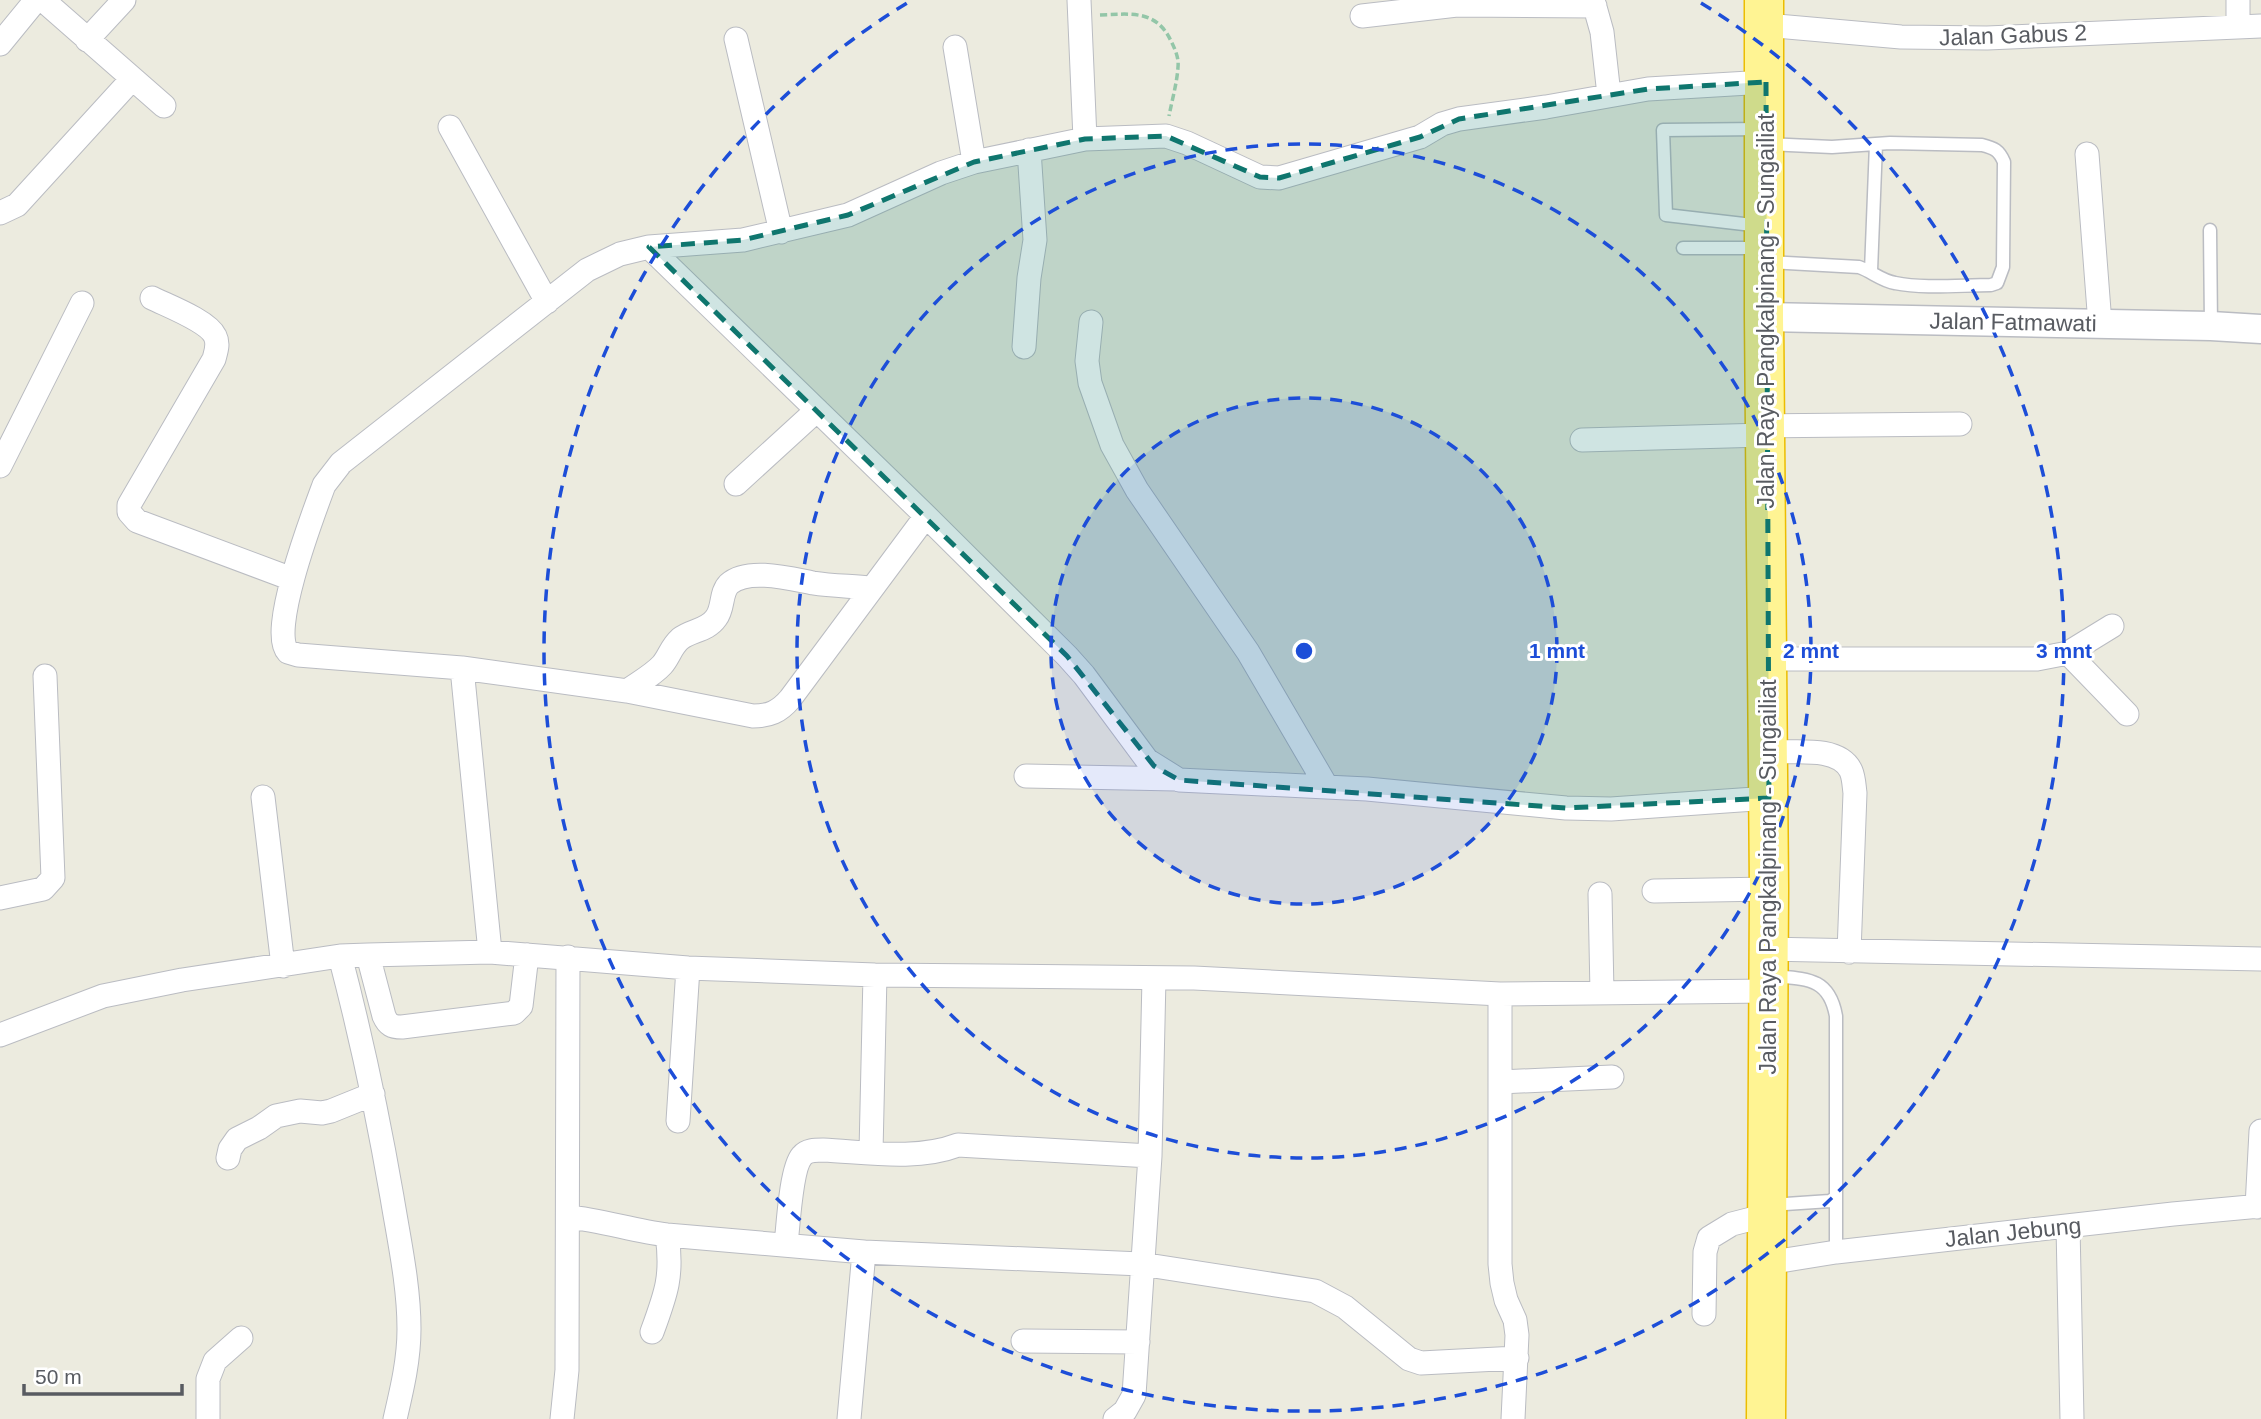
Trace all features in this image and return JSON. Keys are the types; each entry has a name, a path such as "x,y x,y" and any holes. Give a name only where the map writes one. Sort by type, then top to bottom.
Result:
{"highway":[{"name":"Jalan Raya Pangkalpinang - Sungailiat","path":"1764,12 1769,798 1766,1419"}],"street":[{"path":"0,44 36,0"},
{"path":"43,0 164,106"},
{"path":"87,40 124,0"},
{"path":"2238,0 2250,26"},
{"path":"1362,16 1457,5 1594,3 1602,32 1609,95"},
{"path":"1080,8 1085,139"},
{"name":"Jalan Gabus 2","path":"1764,12 1901,37 1987,38 2250,26"},
{"path":"736,39 781,232"},
{"path":"955,47 974,162"},
{"path":"0,213 17,205 132,79"},
{"path":"926,516 790,699 775,713 753,716 627,691 462,668 288,652 282,642 292,579 324,485 336,468 587,270 620,254 649,247 743,240 781,232 856,212 941,173 974,162 1085,139 1166,136 1260,177 1279,178 1420,137 1450,121 1680,86 1766,82"},
{"path":"450,127 547,302"},
{"path":"1024,347 1035,240 1029,150"},
{"path":"2087,155 2100,324"},
{"path":"649,247 1076,666 1147,760 1179,779"},
{"path":"152,298 208,326 218,345 214,359 129,505 129,512 137,521 292,579"},
{"path":"0,466 82,303"},
{"name":"Jalan Fatmawati","path":"1764,317 2261,328"},
{"path":"1091,321 1087,361 1090,383 1112,445 1137,490 1248,652 1327,787"},
{"path":"736,484 817,410"},
{"path":"1582,440 1765,430 1960,424"},
{"path":"627,691 662,666 682,637 708,626 716,618 730,583 771,575 813,583 871,588"},
{"path":"1768,659 2037,659 2067,653 2112,626"},
{"path":"2067,653 2127,714"},
{"path":"462,668 490,952"},
{"path":"0,898 43,890 53,878 45,676"},
{"path":"1768,752 1836,755 1852,774 1855,793 1849,952"},
{"path":"1026,776 1179,779 1327,787 1566,808 1611,809 1769,798"},
{"path":"264,797 283,966"},
{"path":"1654,891 1769,890"},
{"path":"1600,894 1602,993"},
{"path":"0,1035 103,996 182,980 340,956 369,955 490,952 688,968 875,975 1194,978 1500,994 1602,993 1768,972 1849,952 2261,959"},
{"path":"369,955 384,1016 387,1023 393,1027 514,1013 521,1006 527,955"},
{"path":"340,956 373,1094 408,1296 407,1358 395,1419"},
{"path":"562,1419 567,1370 568,957"},
{"path":"678,1121 688,968"},
{"path":"871,1152 875,975"},
{"path":"1115,1419 1125,1411 1134,1395 1150,1156 1154,978"},
{"path":"1500,994 1500,1264 1504,1291 1516,1320 1517,1358 1513,1419"},
{"path":"1500,1082 1612,1077"},
{"path":"228,1158 237,1139 276,1116 300,1111 331,1111 373,1094"},
{"path":"2259,1207 2261,1131"},
{"path":"786,1245 795,1168 803,1154 822,1150 930,1152 958,1145 1150,1156"},
{"name":"Jalan Jebung","path":"1767,1263 1836,1252 2259,1207"},
{"path":"1704,1314 1705,1252 1709,1238 1732,1224 1767,1210"},
{"path":"568,1217 596,1220 667,1236 864,1252 1141,1264 1315,1291 1345,1307 1409,1359 1421,1363 1517,1358"},
{"path":"2067,1226 2072,1419"},
{"path":"652,1332 670,1274 667,1236"},
{"path":"849,1419 864,1252"},
{"path":"208,1419 208,1379 215,1361 241,1338"},
{"path":"1023,1341 1138,1342"}],"lane":[{"path":"1663,130 1765,136 1832,147 1875,144 1982,145 1995,148 2000,153 2004,162 2003,267 1997,283 1891,283 1859,267 1764,245 1666,215 1663,130"},
{"path":"1871,271 1875,144"},
{"path":"2210,230 2211,326"},
{"path":"1683,248 1764,245"},
{"path":"1768,972 1822,985 1833,1000 1836,1016 1836,1252"},
{"path":"1767,1210 1830,1202 1836,1197"}],"path":[{"path":"1080,8 1147,16 1159,23 1168,34 1179,65 1166,136"}],"highlighted area":[{"path":"1766,82 1769,798 1566,808 1179,780 1154,766 1067,656 649,247 743,240 848,215 974,162 1085,139 1166,136 1260,177 1279,178 1420,137 1459,119 1648,89"}]}
